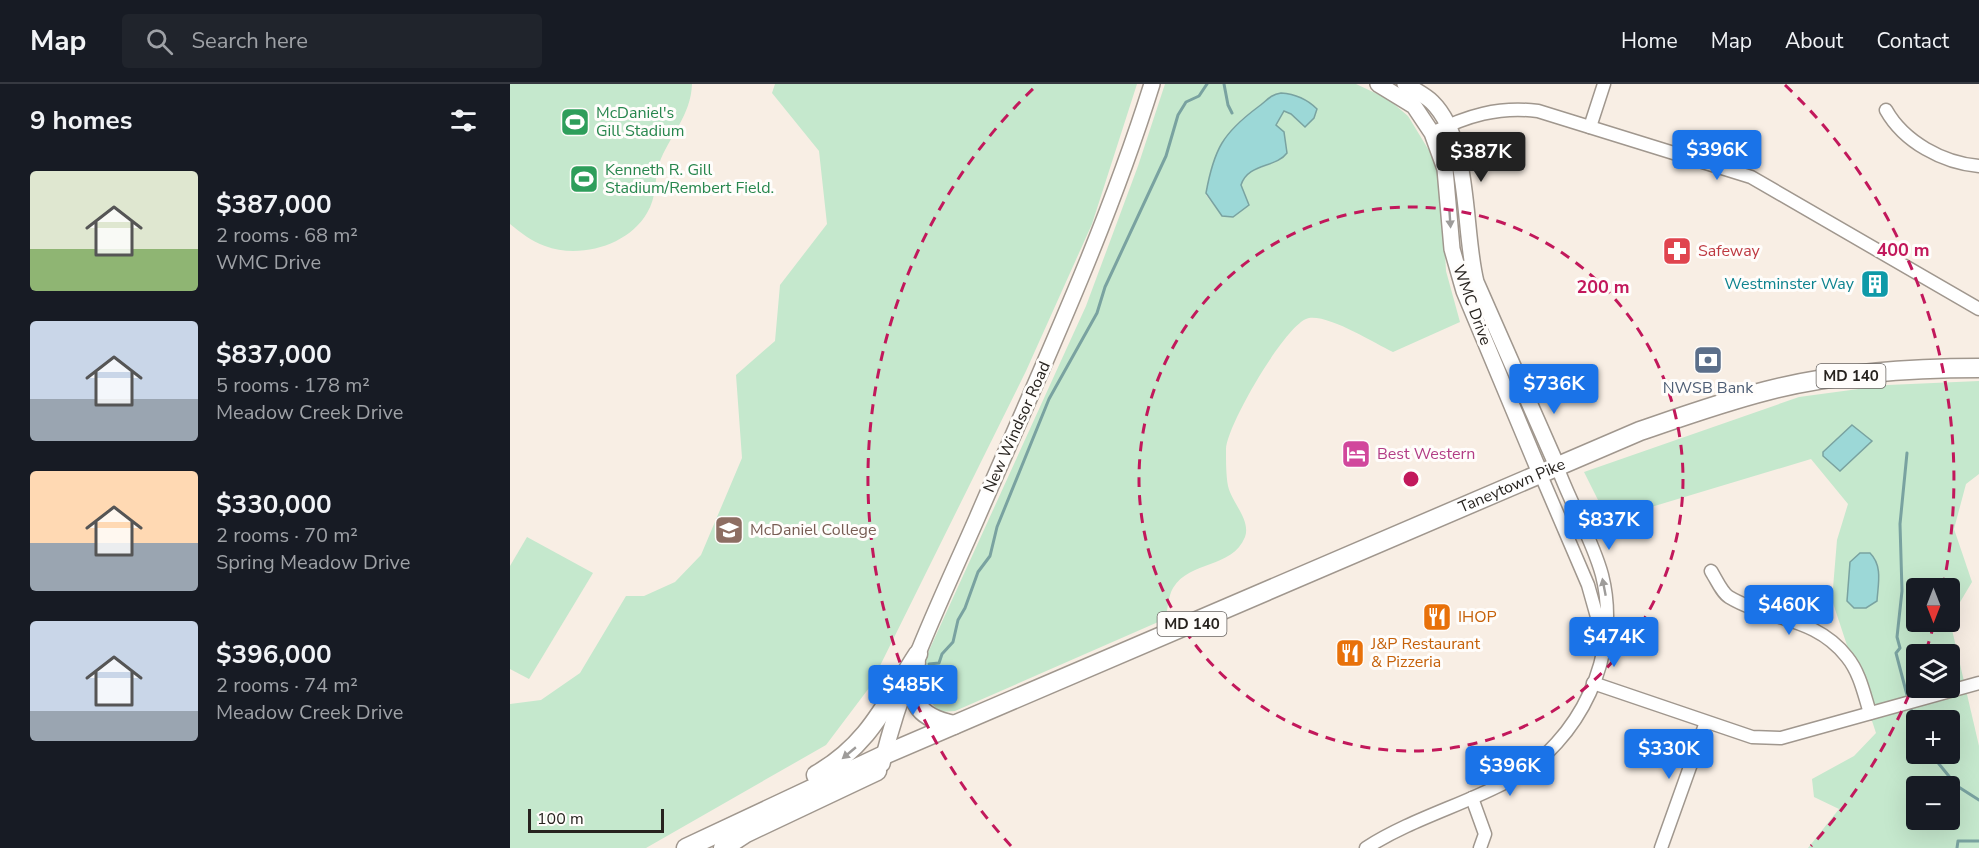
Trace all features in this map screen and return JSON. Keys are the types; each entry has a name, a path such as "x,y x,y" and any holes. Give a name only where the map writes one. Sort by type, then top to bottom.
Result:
{"highway":[{"name":"Taneytown Pike","path":"883,762 1064,680 1640,431 1768,391 1854,375 1979,368"},
{"path":"918,654 913,683 918,707 929,717 954,725"},
{"path":"730,826 848,754 873,726 918,654"},
{"name":"Taneytown Pike","path":"883,762 954,725 1064,680"},
{"name":"MD 140","path":"684,848 730,826 883,762"},
{"name":"MD 140","path":"723,848 746,833 883,762"}],"main road":[{"name":"New Windsor Road","path":"883,762 918,654 1105,222 1152,84"},
{"name":"WMC Drive","path":"1378,84 1414,106 1432,133 1445,169 1452,249 1464,291 1548,470"},
{"name":"WMC Drive","path":"1405,84 1432,102 1447,125 1464,184 1469,254 1476,282 1548,470"}],"street":[{"path":"1590,127 1604,84"},
{"path":"1432,133 1469,115 1522,109 1590,127 1751,177 1979,309"},
{"path":"1886,110 1896,127 1914,142 1949,159 1979,166"},
{"path":"1548,470 1601,626 1603,645"},
{"path":"1366,848 1526,771 1550,751 1576,720 1593,683 1603,645 1607,603 1601,574 1548,470"},
{"path":"1711,571 1728,597 1802,624 1828,637 1848,658 1858,675 1870,713"},
{"path":"1593,683 1752,737 1781,738 1979,683"},
{"path":"1661,848 1706,722"},
{"path":"1472,798 1485,834 1480,848"}],"green space":[{"name":"Kenneth R. Gill Stadium/Rembert Field.","path":"510,84 692,84 684,116 659,164 650,207 639,224 628,234 602,247 573,251 558,250 540,244 510,224"},
{"name":"McDaniel College","path":"775,84 1137,84 1092,224 1026,371 869,688 826,745 646,848 510,848 510,704 541,700 580,673 626,596 644,596 675,582 701,555 742,458 736,375 775,341 780,285 827,224 819,151 772,93"},
{"path":"1165,84 1356,84 1388,99 1408,116 1436,162 1443,213 1446,271 1460,322 1393,352 1352,330 1318,318 1309,318 1299,324 1273,355 1259,377 1228,438 1226,473 1228,486 1243,518 1246,531 1239,547 1231,555 1180,579 1171,591 1165,619 955,711 939,712 918,686 921,668 1086,306 1138,166","holes":["1281,93 1307,101 1317,111 1305,127 1291,114 1284,111 1276,125 1284,133 1286,148 1275,162 1247,173 1241,185 1249,205 1233,217 1222,216 1206,195 1218,153 1236,125 1271,97"]},
{"path":"1979,381 1979,474 1966,484 1954,529 1972,582 1960,602 1960,578 1906,578 1906,632 1953,632 1955,644 1906,644 1906,698 1960,698 1960,664 1979,746 1979,848 1808,848 1839,809 1814,797 1812,779 1854,756 1876,733 1832,600 1837,540 1848,504 1811,459 1608,520 1584,472 1799,397 1888,385","holes":["1879,570 1877,600 1847,601"]},
{"path":"527,537 593,573 529,679 510,669 510,566"}],"water":[{"path":"1281,93 1309,102 1317,109 1314,118 1305,127 1291,114 1284,111 1276,125 1284,132 1287,153 1282,158 1250,173 1241,185 1249,205 1233,217 1222,216 1206,193 1217,153 1236,125 1271,97"},
{"path":"1852,425 1872,441 1840,471 1823,456 1823,452"},
{"path":"1860,553 1870,553 1877,564 1879,576 1877,601 1866,608 1854,608 1847,601 1850,562"}],"waterway":[{"path":"929,664 939,663 942,654 953,642 958,620 965,608 978,572 990,556 997,527 1049,399 1097,313 1105,287 1166,156 1178,115 1186,102 1199,96 1207,84"},
{"path":"1224,84 1232,113"},
{"path":"1906,691 1896,653 1900,648 1897,637 1902,591 1900,524 1907,453"},
{"path":"1939,764 1957,786 1979,800"},
{"path":"1957,848 1958,841 1979,841"}],"place":[{"name":"McDaniel's Gill Stadium","path":"575,122"},
{"name":"Kenneth R. Gill Stadium/Rembert Field.","path":"584,179"},
{"name":"Safeway","path":"1677,251"},
{"name":"Westminster Way","path":"1875,284"},
{"name":"NWSB Bank","path":"1708,360"},
{"name":"Best Western","path":"1356,454"},
{"name":"McDaniel College","path":"729,530"},
{"name":"IHOP","path":"1437,617"},
{"name":"J&P Restaurant & Pizzeria","path":"1350,653"}]}
